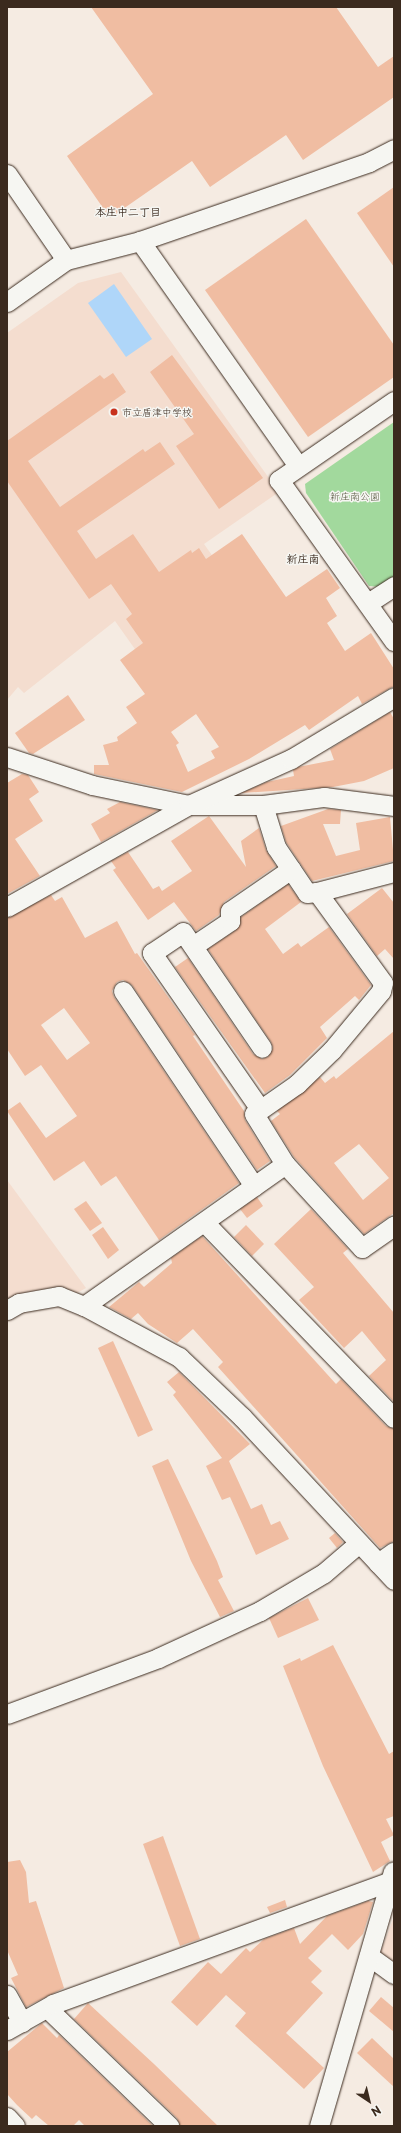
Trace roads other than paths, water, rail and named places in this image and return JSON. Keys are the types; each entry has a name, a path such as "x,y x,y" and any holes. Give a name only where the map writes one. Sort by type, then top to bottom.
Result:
{"street":[{"path":"7,302 66,260 140,241 369,162 394,149"},
{"path":"7,174 66,260"},
{"path":"140,241 298,466"},
{"path":"394,401 279,480 394,641"},
{"path":"368,603 394,586"},
{"path":"7,907 189,805 291,759 394,697"},
{"path":"7,757 92,785 189,805 262,805 324,797 394,806"},
{"path":"262,805 276,847 307,893 394,872"},
{"path":"192,946 230,920 230,911 291,869"},
{"path":"316,892 383,983 381,991 332,1050 297,1084 254,1114 285,1164 362,1248 394,1226"},
{"path":"260,1110 152,952 183,932 262,1048"},
{"path":"123,991 254,1186"},
{"path":"84,1306 285,1164"},
{"path":"204,1222 394,1418"},
{"path":"7,1310 19,1303 59,1296 84,1306 179,1357 242,1417 394,1580"},
{"path":"7,1714 158,1658 260,1611 324,1573 359,1543"},
{"path":"378,1563 394,1552"},
{"path":"319,2126 392,1876"},
{"path":"7,1995 14,2026 47,2008 392,1876"},
{"path":"369,1956 394,1974"},
{"path":"47,2008 169,2126"},
{"path":"7,2117 15,2126"}],"water":[{"path":"114,284 152,339 126,357 88,303"}],"place":[{"name":"市立盾津中学校","path":"114,412"}],"district":[{"name":"本庄中二丁目","path":"128,212"},
{"name":"新庄南","path":"303,559"}],"park label":[{"name":"新庄南公園","path":"355,496"}]}
